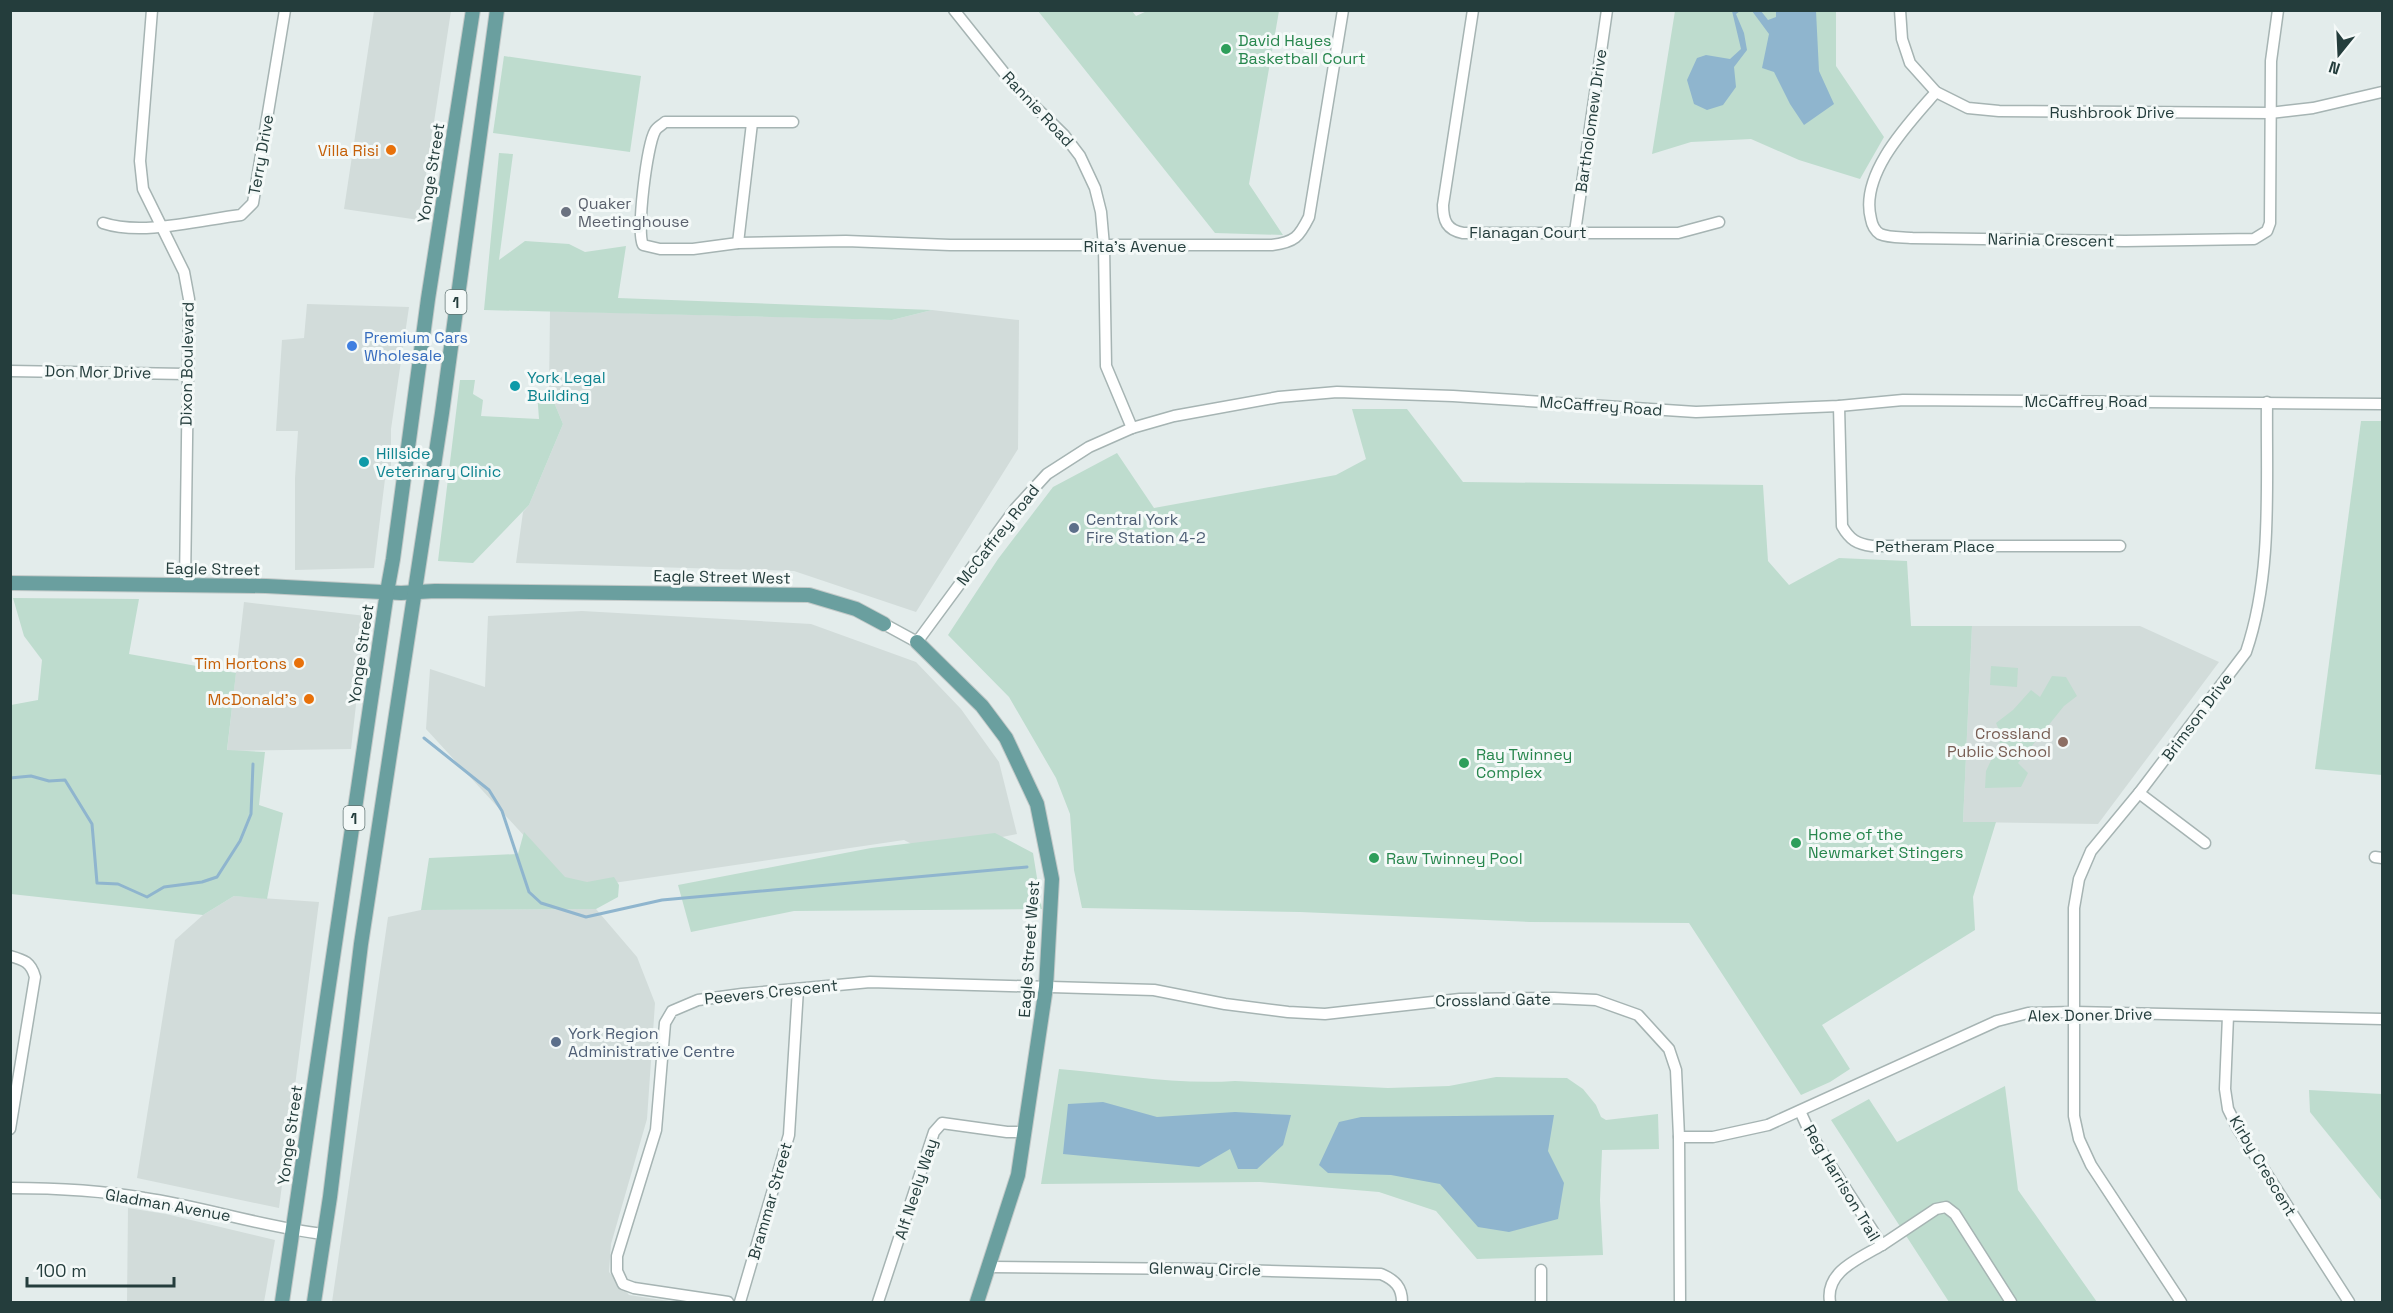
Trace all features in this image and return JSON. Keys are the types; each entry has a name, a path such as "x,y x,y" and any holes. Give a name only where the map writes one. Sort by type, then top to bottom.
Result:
{"main road":[{"name":"Yonge Street","path":"282,1302 393,559 444,187 473,10"},
{"name":"1","path":"314,1302 361,944 442,413 497,10"},
{"name":"Eagle Street","path":"10,583 185,584 414,592"},
{"name":"Eagle Street West","path":"414,592 809,595 856,609 884,624"},
{"name":"Eagle Street West","path":"917,642 982,706 1006,738 1037,804 1052,879 1046,987 1018,1175 977,1302"}],"street":[{"name":"Dixon Boulevard","path":"152,10 140,161 143,189 184,272 189,299 186,374 185,584"},
{"name":"Terry Drive","path":"103,223 138,229 161,226 241,215 253,203 285,10"},
{"name":"Rannie Road","path":"954,10 1017,89 1065,135 1080,156 1095,188 1101,212 1104,246 1106,366 1132,428"},
{"name":"Rita's Avenue","path":"752,123 665,122 656,129 650,143 639,230 643,245 660,249 693,249 738,243 846,241 950,245 1104,246 1288,243 1300,234 1309,216 1343,10"},
{"name":"Flanagan Court","path":"1473,10 1444,199 1443,218 1447,226 1454,231 1463,232 1678,233 1719,222"},
{"name":"Bartholomew Drive","path":"1575,232 1607,10"},
{"name":"Rushbrook Drive","path":"1899,10 1902,39 1910,63 1936,92 1968,108 1999,111 2270,113 2313,108 2382,92"},
{"path":"2270,113 2272,44 2277,10"},
{"name":"Narinia Crescent","path":"1936,92 1896,140 1875,175 1869,212 1873,227 1881,234 1912,237 2125,241 2259,238 2267,231 2270,223 2270,113"},
{"path":"738,243 752,123 793,122"},
{"name":"Don Mor Drive","path":"10,371 186,374"},
{"name":"McCaffrey Road","path":"917,642 1015,509 1047,474 1089,447 1132,428 1224,405 1337,392 1442,396 1696,412 1839,406 1903,400 2382,404"},
{"name":"Brimson Drive","path":"2074,1012 2074,908 2079,879 2091,850 2139,793 2246,652 2249,643 2264,573 2267,402"},
{"name":"Petheram Place","path":"1839,406 1842,526 1848,536 1858,544 1872,546 2120,546"},
{"name":"Eagle Street West","path":"884,624 917,642"},
{"path":"2139,793 2205,843"},
{"path":"10,956 28,962 35,977 10,1129"},
{"name":"Peevers Crescent","path":"728,1302 634,1288 623,1284 617,1271 617,1256 656,1130 665,1023 672,1011 698,1000 742,993 870,982 1046,987"},
{"name":"Crossland Gate","path":"1046,987 1154,990 1225,1004 1325,1014 1460,999 1554,998 1596,1000 1638,1015 1669,1049 1676,1070 1679,1137 1680,1302"},
{"name":"Brammar Street","path":"740,1302 789,1135 798,989"},
{"path":"2074,1012 2074,1116 2079,1139 2091,1165 2181,1302"},
{"name":"Alex Doner Drive","path":"1679,1137 1713,1137 1768,1125 1996,1021 2028,1013 2382,1019"},
{"name":"Kirby Crescent","path":"2228,1016 2225,1089 2228,1108 2238,1129 2349,1302"},
{"name":"Reg Harrison Trail","path":"1800,1111 1810,1133 1882,1245 1837,1274 1830,1286 1830,1302"},
{"name":"Alf Neely Way","path":"878,1302 934,1132 942,1123 1007,1132 1025,1132"},
{"name":"Gladman Avenue","path":"10,1188 69,1189 145,1198 294,1231 324,1234"},
{"path":"1882,1245 1936,1209 1946,1207 1955,1214 2011,1302"},
{"name":"Glenway Circle","path":"990,1266 1381,1274 1398,1284 1402,1293 1402,1302"},
{"path":"1541,1270 1541,1302"}],"shaded area":[{"path":"374,11 451,11 419,220 344,209"},
{"path":"307,304 409,307 391,429 391,477 385,479 374,568 295,570 295,478 298,431 276,431 282,340 304,338"},
{"path":"932,310 1019,320 1018,449 916,612 794,571 516,563 523,512 529,505 563,424 549,390 550,311 892,320"},
{"path":"244,602 366,616 351,749 227,751"},
{"path":"582,611 811,624 916,662 961,709 999,762 1017,834 927,852 904,840 573,889 426,729 430,669 485,687 488,616"},
{"name":"Crossland Public School","path":"1972,626 2140,626 2219,662 2098,824 1963,822"},
{"path":"234,896 319,902 279,1208 137,1178 175,940 203,915"},
{"path":"596,909 637,957 655,1003 647,1119 611,1244 609,1272 629,1295 675,1302 332,1302 388,917 421,910"},
{"path":"128,1208 166,1214 275,1240 264,1302 127,1302"}],"green space":[{"path":"1038,11 1132,11 1136,16 1147,11 1279,11 1249,184 1283,235 1215,233"},
{"path":"1675,11 1836,11 1836,66 1884,137 1860,179 1799,160 1751,139 1691,142 1652,154"},
{"path":"504,56 641,76 630,152 493,133"},
{"path":"499,153 513,154 499,260 525,241 569,244 585,252 626,246 618,298 932,310 892,320 484,310"},
{"path":"460,380 475,380 473,394 483,400 481,416 539,419 537,392 549,390 563,424 529,505 473,563 438,561"},
{"path":"1352,409 1407,409 1463,482 1763,485 1768,561 1789,585 1839,558 1907,561 1911,626 1972,626 1963,822 1996,822 1973,897 1975,930 1822,1025 1850,1069 1830,1082 1801,1095 1689,923 1530,922 1300,912 1082,908 1074,870 1070,814 1056,778 1009,697 948,635 998,559 1053,487 1117,453 1154,508 1336,475 1366,459"},
{"path":"2361,421 2382,421 2382,775 2315,769"},
{"path":"13,598 139,599 129,654 236,673 227,750 265,752 259,805 283,813 267,899 234,896 203,915 11,894 11,705 38,700 42,660 24,636"},
{"path":"1991,666 2018,668 2017,687 1990,685"},
{"path":"2052,676 2066,677 2077,696 2064,706 2018,763 2028,773 2021,787 1985,788 1986,771 2002,737 1996,723 2013,710 2031,690 2040,697"},
{"path":"524,832 565,877 587,882 614,877 619,885 618,897 596,909 421,910 429,858 518,854"},
{"path":"995,833 1033,853 1042,909 794,911 691,932 678,885 871,848"},
{"path":"1059,1069 1191,1082 1235,1081 1388,1088 1449,1086 1496,1077 1567,1078 1583,1089 1596,1105 1601,1117 1606,1120 1658,1114 1659,1149 1602,1150 1600,1200 1603,1255 1477,1259 1436,1211 1379,1192 1260,1182 1041,1184"},
{"path":"2005,1086 2018,1190 2097,1302 1949,1302 1831,1120 1869,1099 1897,1142"},
{"path":"2309,1090 2382,1094 2382,1201 2310,1112"}],"water":[{"path":"1732,11 1740,11 1736,14 1744,33 1747,50 1734,67 1736,87 1723,105 1707,110 1694,104 1687,80 1697,58 1706,55 1730,59 1741,49"},
{"path":"1752,11 1761,11 1768,20 1776,17 1776,11 1816,11 1819,71 1834,104 1804,125 1790,104 1774,72 1762,68 1769,34"},
{"path":"1103,1102 1157,1117 1235,1112 1291,1115 1283,1145 1257,1169 1238,1169 1230,1149 1199,1167 1063,1154 1068,1104"},
{"path":"1554,1115 1548,1151 1564,1183 1558,1219 1509,1232 1478,1227 1440,1184 1391,1175 1328,1173 1319,1165 1339,1122 1361,1117"}],"waterway":[{"path":"424,738 489,790 502,811 529,892 541,903 586,917 662,900 1027,867"},
{"path":"10,778 31,776 49,781 65,780 92,824 97,883 118,884 147,897 164,887 202,882 217,877 240,841 251,814 253,764"}],"place":[{"name":"David Hayes Basketball Court","path":"1226,49"},
{"name":"Villa Risi","path":"391,150"},
{"name":"Quaker Meetinghouse","path":"566,212"},
{"name":"Premium Cars Wholesale","path":"352,346"},
{"name":"York Legal Building","path":"515,386"},
{"name":"Hillside Veterinary Clinic","path":"364,462"},
{"name":"Central York Fire Station 4-2","path":"1074,528"},
{"name":"Tim Hortons","path":"299,663"},
{"name":"McDonald's","path":"309,699"},
{"name":"Crossland Public School","path":"2063,742"},
{"name":"Ray Twinney Complex","path":"1464,763"},
{"name":"Home of the Newmarket Stingers","path":"1796,843"},
{"name":"Raw Twinney Pool","path":"1374,858"},
{"name":"York Region Administrative Centre","path":"556,1042"}]}
